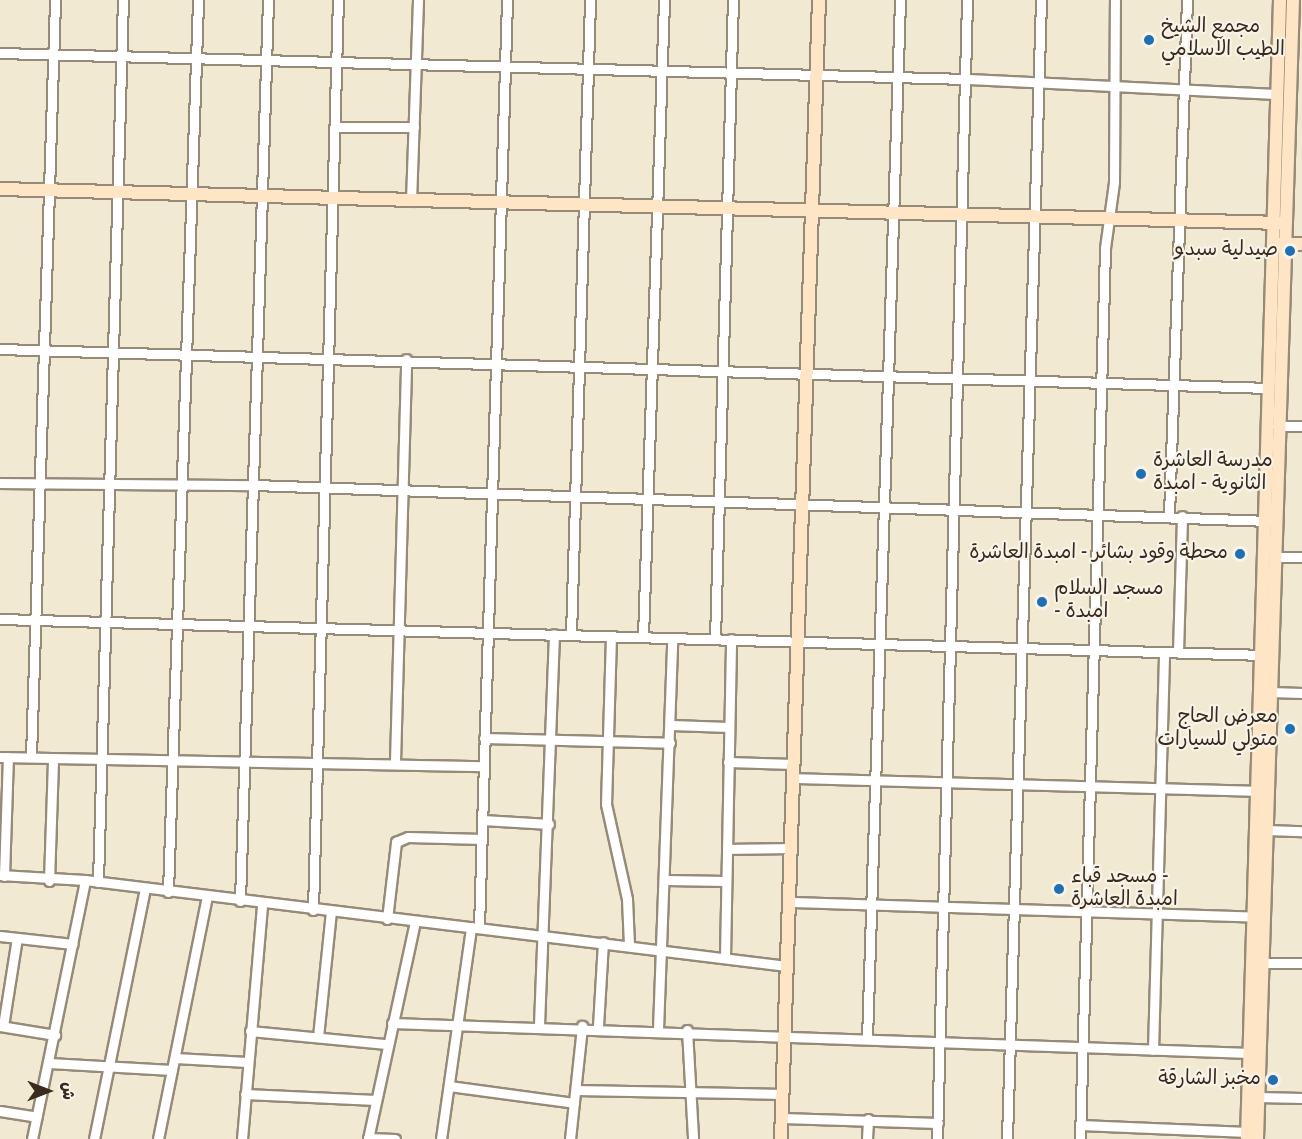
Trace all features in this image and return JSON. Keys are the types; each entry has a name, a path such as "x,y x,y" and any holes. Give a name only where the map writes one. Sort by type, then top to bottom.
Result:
{"street":[{"path":"31,758 51,190 55,0"},
{"path":"98,882 108,621 123,0"},
{"path":"168,892 194,58 198,0"},
{"path":"240,901 268,0"},
{"path":"313,910 338,0"},
{"path":"411,201 418,0"},
{"path":"441,1139 475,927 482,839 497,203 507,0"},
{"path":"571,634 573,496 590,0"},
{"path":"643,637 654,207 664,0"},
{"path":"715,639 733,0"},
{"path":"781,1139 809,209 819,0"},
{"path":"867,1039 878,780 900,0"},
{"path":"937,1139 945,784 956,508 968,79 967,0"},
{"path":"1007,1139 1041,0"},
{"path":"1080,1139 1098,512 1110,220 1115,173 1112,85 1115,0"},
{"path":"1169,515 1187,0"},
{"path":"1250,1137 1250,1053 1267,830 1270,692 1268,600 1276,426 1278,223 1276,93 1280,0"},
{"path":"1278,223 1296,81 1293,0"},
{"path":"0,53 815,78 968,79 1276,93"},
{"path":"335,127 414,127"},
{"path":"0,189 411,201 809,209 963,217 1278,223"},
{"path":"1278,244 1302,244"},
{"path":"1250,1137 1258,1097 1257,963 1254,917 1262,655 1274,557 1270,521 1268,388 1278,244"},
{"path":"0,349 406,359 1268,388"},
{"path":"395,762 406,359"},
{"path":"1276,426 1302,426"},
{"path":"0,483 324,487 1098,512 1270,521"},
{"path":"1178,652 1182,516"},
{"path":"1274,557 1302,557"},
{"path":"0,619 249,622 797,643 1262,655"},
{"path":"539,1025 546,935 554,634"},
{"path":"611,636 607,818 627,899 629,945"},
{"path":"658,1029 664,950 672,638"},
{"path":"725,957 731,639"},
{"path":"1153,1050 1164,652"},
{"path":"1270,692 1302,693"},
{"path":"670,725 729,727"},
{"path":"484,738 670,743"},
{"path":"484,766 103,754 53,758 4,757 2,875 49,881 86,880 262,904 546,935 786,966"},
{"path":"49,881 53,758"},
{"path":"728,762 793,764"},
{"path":"792,778 1090,789 1257,791"},
{"path":"483,820 549,824"},
{"path":"1267,830 1302,831"},
{"path":"387,919 396,842 408,837 482,839"},
{"path":"727,849 790,848"},
{"path":"32,1139 86,880"},
{"path":"666,880 726,881"},
{"path":"94,1139 145,889"},
{"path":"158,1139 207,897"},
{"path":"789,902 1254,917"},
{"path":"242,1139 262,904"},
{"path":"318,1036 331,912"},
{"path":"395,1139 368,1138 386,1044 415,921"},
{"path":"0,936 73,944"},
{"path":"17,938 2,1026 55,1035"},
{"path":"598,1026 603,942"},
{"path":"1257,963 1302,963"},
{"path":"392,1023 598,1026 1009,1045 1250,1053"},
{"path":"570,1139 582,1026"},
{"path":"687,1030 693,1139"},
{"path":"250,1031 386,1044"},
{"path":"175,1058 247,1062"},
{"path":"49,1063 108,1063 172,1070"},
{"path":"449,1086 574,1103"},
{"path":"576,1090 689,1094 782,1094"},
{"path":"245,1094 376,1100"},
{"path":"1258,1097 1302,1098"},
{"path":"0,1111 37,1117"},
{"path":"782,1118 938,1123"},
{"path":"867,1139 868,1119"},
{"path":"1080,1125 1150,1128 1250,1137"},
{"path":"1149,1139 1150,1128"}],"place":[{"name":"مجمع الشيخ الطيب الاسلامي","path":"1149,40"},
{"name":"صيدلية سبدو","path":"1290,251"},
{"name":"مدرسة العاشرة الثانوية - امبدة","path":"1141,474"},
{"name":"محطة وقود بشائر - امبدة العاشرة","path":"1240,554"},
{"name":"مسجد السلام - امبدة","path":"1042,602"},
{"name":"معرض الحاج متولي للسيارات","path":"1290,729"},
{"name":"مسجد قباء - امبدة العاشرة","path":"1059,889"},
{"name":"مخبز الشارقة","path":"1273,1080"}]}
